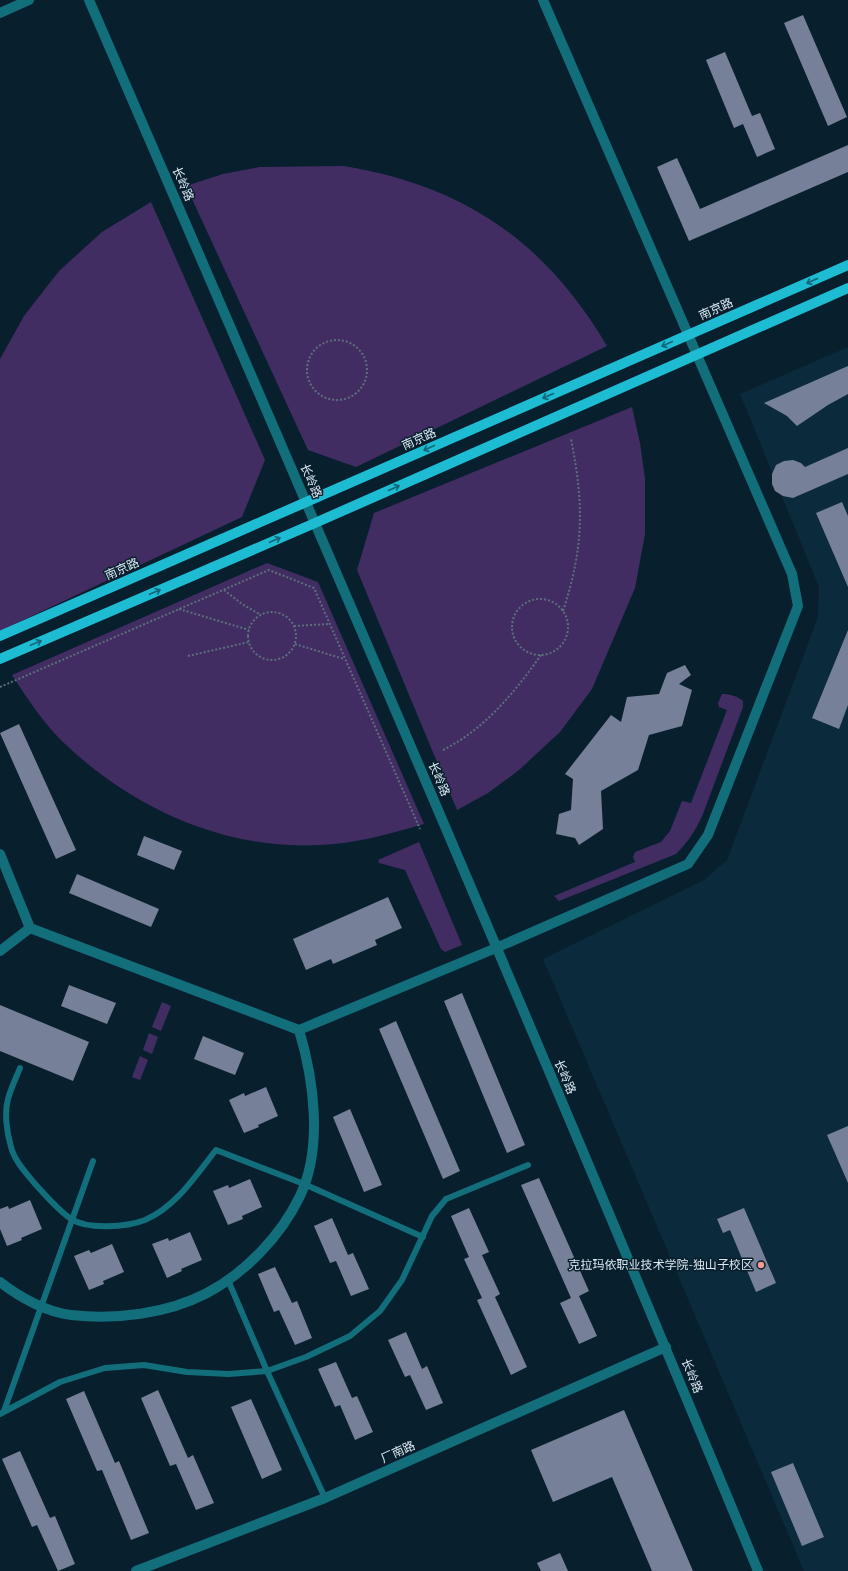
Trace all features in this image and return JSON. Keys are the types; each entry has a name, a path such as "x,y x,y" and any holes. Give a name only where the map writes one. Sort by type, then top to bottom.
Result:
{"main road":[{"name":"南京路","path":"0,636 848,266"},
{"path":"0,659 315,523 848,288"}],"street":[{"path":"0,13 29,0"},
{"name":"长岭路","path":"89,0 315,523 666,1347 758,1571"},
{"path":"0,854 30,928 299,1030 496,948 688,864 708,835 798,606 792,574 542,0"},
{"path":"0,951 30,928"},
{"path":"0,1282 12,1291 41,1307 76,1315 111,1317 154,1311 179,1305 200,1296 228,1280 256,1257 281,1227 300,1196 310,1164 314,1124 312,1085 307,1057 299,1030"},
{"name":"厂南路","path":"136,1571 325,1498 666,1347"}],"lane":[{"path":"20,1068 8,1100 7,1121 11,1148 23,1170 51,1201 72,1220 96,1226 127,1225 146,1220 167,1207 190,1183 216,1150 304,1184 423,1237"},
{"path":"2,1413 93,1161"},
{"path":"2,1413 60,1382 105,1368 144,1365 187,1372 222,1374 267,1371 306,1357 350,1336 380,1311 402,1280 432,1216 446,1199 528,1165"},
{"path":"228,1280 267,1371 325,1498"}],"path":[{"path":"332,340 344,340 355,345 363,354 367,365 367,377 362,388 354,396 342,400 331,400 320,395 312,386 307,376 308,364 312,353 321,344 332,340"},
{"path":"563,611 577,556 581,525 577,470 571,439"},
{"path":"0,687 269,570 314,588 344,659 420,828"},
{"path":"224,590 242,604 261,615"},
{"path":"535,599 546,600 556,604 563,611 568,623 568,634 563,644 555,652 541,656 524,651 516,643 512,632 512,621 517,611 525,603 535,599"},
{"path":"179,609 249,630"},
{"path":"276,612 285,616 294,626 296,631 295,644 286,656 278,660 268,661 256,654 248,642 251,624 261,615 266,613 276,612"},
{"path":"294,626 329,624"},
{"path":"188,656 248,642"},
{"path":"295,644 344,659"},
{"path":"443,750 460,741 502,705 541,656"}],"shaded area":[{"path":"344,166 387,175 427,188 464,204 497,224 528,248 557,276 583,309 607,346 356,467 308,450 186,186 223,174 260,167"},
{"path":"151,202 265,460 242,517 0,631 0,359 24,316 59,271 102,232"},
{"name":"克拉玛依职业技术学院-独山子校区","path":"848,347 848,1571 804,1571 543,959 704,880 727,860 818,617 819,587 740,394"},
{"path":"632,407 640,443 645,479 645,534 635,588 592,689 560,732 519,770 488,793 457,810 357,570 374,513"},
{"path":"267,563 318,582 424,824 359,841 318,845 283,845 248,840 214,832 180,820 149,805 119,787 90,766 64,743 50,728 12,675"},
{"path":"722,694 728,694 741,699 743,701 743,707 703,814 695,831 688,840 676,854 559,901 554,896 635,862 633,857 635,852 661,842 670,831 682,801 691,803 727,710 719,707 718,703"},
{"path":"419,842 462,945 445,952 441,949 405,870 379,863 378,860"},
{"path":"162,1002 171,1006 161,1031 152,1027"},
{"path":"149,1033 158,1037 152,1054 143,1050"},
{"path":"140,1056 148,1060 140,1080 132,1077"}],"building":[{"path":"803,15 847,117 828,126 784,23"},
{"path":"725,52 752,116 760,113 775,149 757,157 743,124 734,128 706,60"},
{"path":"848,145 848,172 689,241 657,167 677,158 700,209"},
{"path":"848,366 848,394 828,405 797,426 787,416 764,403"},
{"path":"848,448 848,474 793,498 783,496 775,491 772,484 772,474 776,465 784,461 793,460 801,463 805,467"},
{"path":"842,502 848,516 848,587 816,513"},
{"path":"848,630 848,705 839,729 812,718"},
{"path":"685,665 691,675 679,684 692,690 682,726 649,735 638,770 601,791 603,829 579,845 575,838 556,834 559,814 571,810 573,779 565,774 611,715 621,722 627,697 659,694 667,673"},
{"path":"19,724 76,850 56,859 0,733"},
{"path":"144,836 182,851 174,870 137,855"},
{"path":"77,874 159,909 151,927 69,893"},
{"path":"388,897 402,928 375,940 377,945 333,964 331,959 306,970 293,939"},
{"path":"69,985 116,1003 107,1024 61,1006"},
{"path":"462,993 525,1145 507,1153 444,1001"},
{"path":"0,1005 89,1042 73,1081 0,1051"},
{"path":"396,1021 460,1171 443,1179 379,1029"},
{"path":"203,1036 244,1053 235,1075 194,1059"},
{"path":"266,1087 278,1116 258,1125 259,1127 244,1133 229,1100 244,1093 245,1096"},
{"path":"350,1109 382,1185 364,1192 333,1117"},
{"path":"848,1126 848,1183 827,1135"},
{"path":"539,1178 589,1291 579,1296 597,1336 579,1344 560,1303 571,1298 521,1185"},
{"path":"250,1179 262,1207 242,1216 243,1219 228,1225 213,1191 228,1185 229,1188"},
{"path":"30,1200 42,1229 7,1246 0,1229 0,1209 8,1206 9,1209"},
{"path":"469,1208 489,1252 482,1255 500,1294 495,1297 527,1367 511,1375 477,1300 482,1298 464,1259 469,1257 451,1216"},
{"path":"744,1208 776,1283 756,1292 730,1230 723,1233 717,1219"},
{"path":"332,1218 348,1255 353,1253 369,1289 351,1296 336,1261 330,1263 314,1226"},
{"path":"190,1232 202,1260 181,1269 182,1271 167,1278 152,1244 168,1238 169,1241"},
{"path":"112,1244 124,1272 103,1281 104,1284 89,1290 74,1256 89,1250 91,1253"},
{"path":"275,1267 292,1303 297,1301 312,1338 295,1345 279,1310 274,1312 258,1274"},
{"path":"406,1332 422,1369 427,1366 443,1403 426,1410 410,1375 405,1377 388,1340"},
{"path":"336,1362 352,1398 357,1396 373,1432 355,1440 340,1405 335,1407 318,1369"},
{"path":"158,1390 188,1458 193,1455 214,1503 196,1510 176,1464 170,1466 141,1398"},
{"path":"84,1391 115,1463 119,1461 149,1533 131,1540 102,1470 97,1471 66,1399"},
{"path":"251,1399 282,1470 262,1479 231,1407"},
{"path":"624,1410 693,1571 652,1571 612,1477 553,1502 531,1450"},
{"path":"20,1451 50,1518 55,1516 75,1564 58,1571 37,1525 32,1527 2,1459"},
{"path":"793,1463 824,1537 802,1546 771,1472"},
{"path":"560,1553 568,1571 541,1571 537,1563"}],"place":[{"name":"克拉玛依职业技术学院-独山子校区","path":"761,1265"}]}
